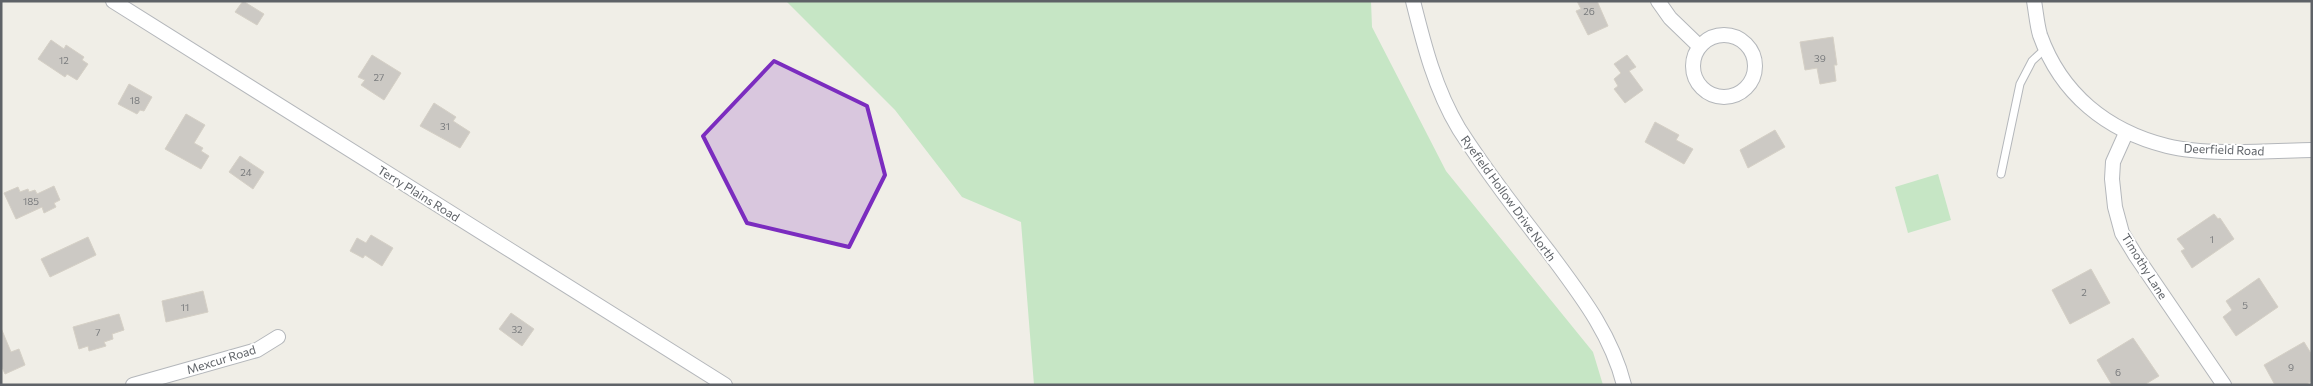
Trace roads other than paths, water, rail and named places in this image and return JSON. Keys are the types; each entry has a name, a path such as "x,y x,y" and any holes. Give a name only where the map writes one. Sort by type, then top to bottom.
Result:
{"street":[{"name":"Terry Plains Road","path":"112,1 725,385"},
{"name":"Ryefield Hollow Drive North","path":"1413,1 1430,69 1458,127 1494,181 1583,298 1605,334 1620,368 1624,385"},
{"path":"1658,1 1670,18 1699,46"},
{"name":"Deerfield Road","path":"2034,1 2040,34 2059,74 2083,102 2102,119 2126,133 2168,147 2200,151 2312,150"},
{"path":"1727,35 1736,37 1748,47 1755,60 1755,71 1752,81 1745,89 1727,97 1716,96 1707,92 1697,80 1692,66 1699,46 1716,36 1727,35"},
{"name":"Timothy Lane","path":"2126,133 2113,162 2112,179 2115,207 2122,233 2224,385"},
{"name":"Mexcur Road","path":"133,385 257,350 278,336"}],"lane":[{"path":"2001,174 2020,84 2032,61 2046,47"}]}
